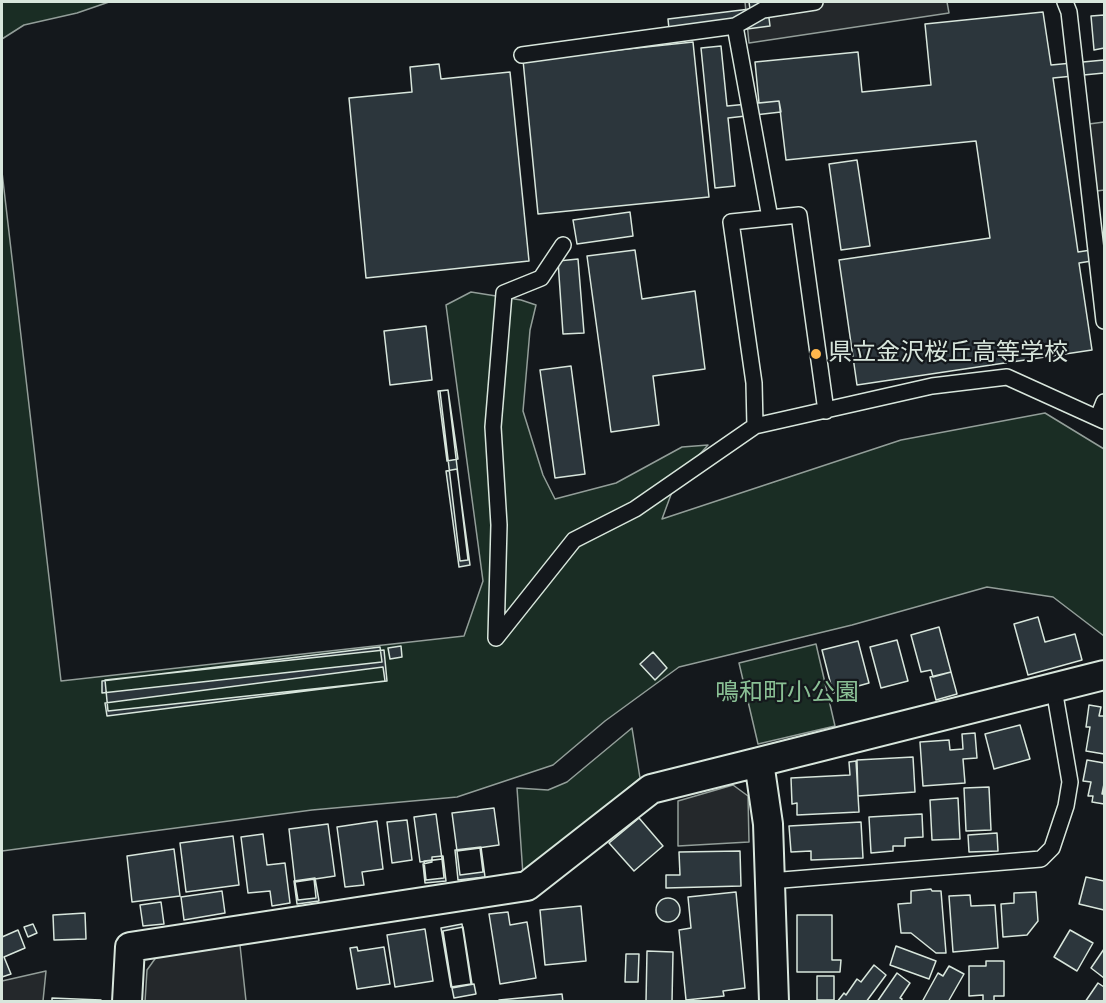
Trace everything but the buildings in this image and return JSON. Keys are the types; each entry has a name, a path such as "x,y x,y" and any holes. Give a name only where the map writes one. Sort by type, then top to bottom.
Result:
{"street":[{"path":"127,1002 130,947 527,886 651,789 1104,675"},
{"path":"759,762 768,825 774,1002"}],"lane":[{"path":"522,55 735,26 763,10 815,2"},
{"path":"1065,2 1070,12 1104,321"},
{"path":"735,26 770,218"},
{"path":"755,426 754,382 731,222 799,215 826,411"},
{"path":"562,245 541,278 504,293 493,427 499,525 496,638 574,540 635,509 755,426 932,386 1007,377 1101,419 1104,402"},
{"path":"770,881 1041,859 1052,849 1066,806 1070,782 1054,689"}],"green space":[{"path":"2,2 109,2 77,13 24,25 2,39"},
{"path":"2,172 61,681 464,636 483,581 446,305 471,292 521,300 536,305 530,330 523,411 543,475 555,499 616,483 682,447 708,445 676,481 662,519 901,440 1045,413 1104,449 1104,636 1053,597 987,587 852,625 679,667 605,721 553,765 457,797 312,810 2,851"},
{"name":"鳴和町小公園","path":"816,644 835,726 758,744 739,663"},
{"path":"632,728 640,778 523,875 517,788 548,790 567,782"}],"shaded area":[{"path":"745,2 947,2 949,13 749,43"},
{"path":"1104,122 1104,190 1097,191 1089,124"},
{"path":"733,785 748,796 749,842 678,846 678,801"},
{"path":"240,945 246,1001 145,1002 147,970 157,956"},
{"path":"46,971 43,1001 2,1001 2,981"}],"place":[{"name":"県立金沢桜丘高等学校","path":"816,354"}]}
